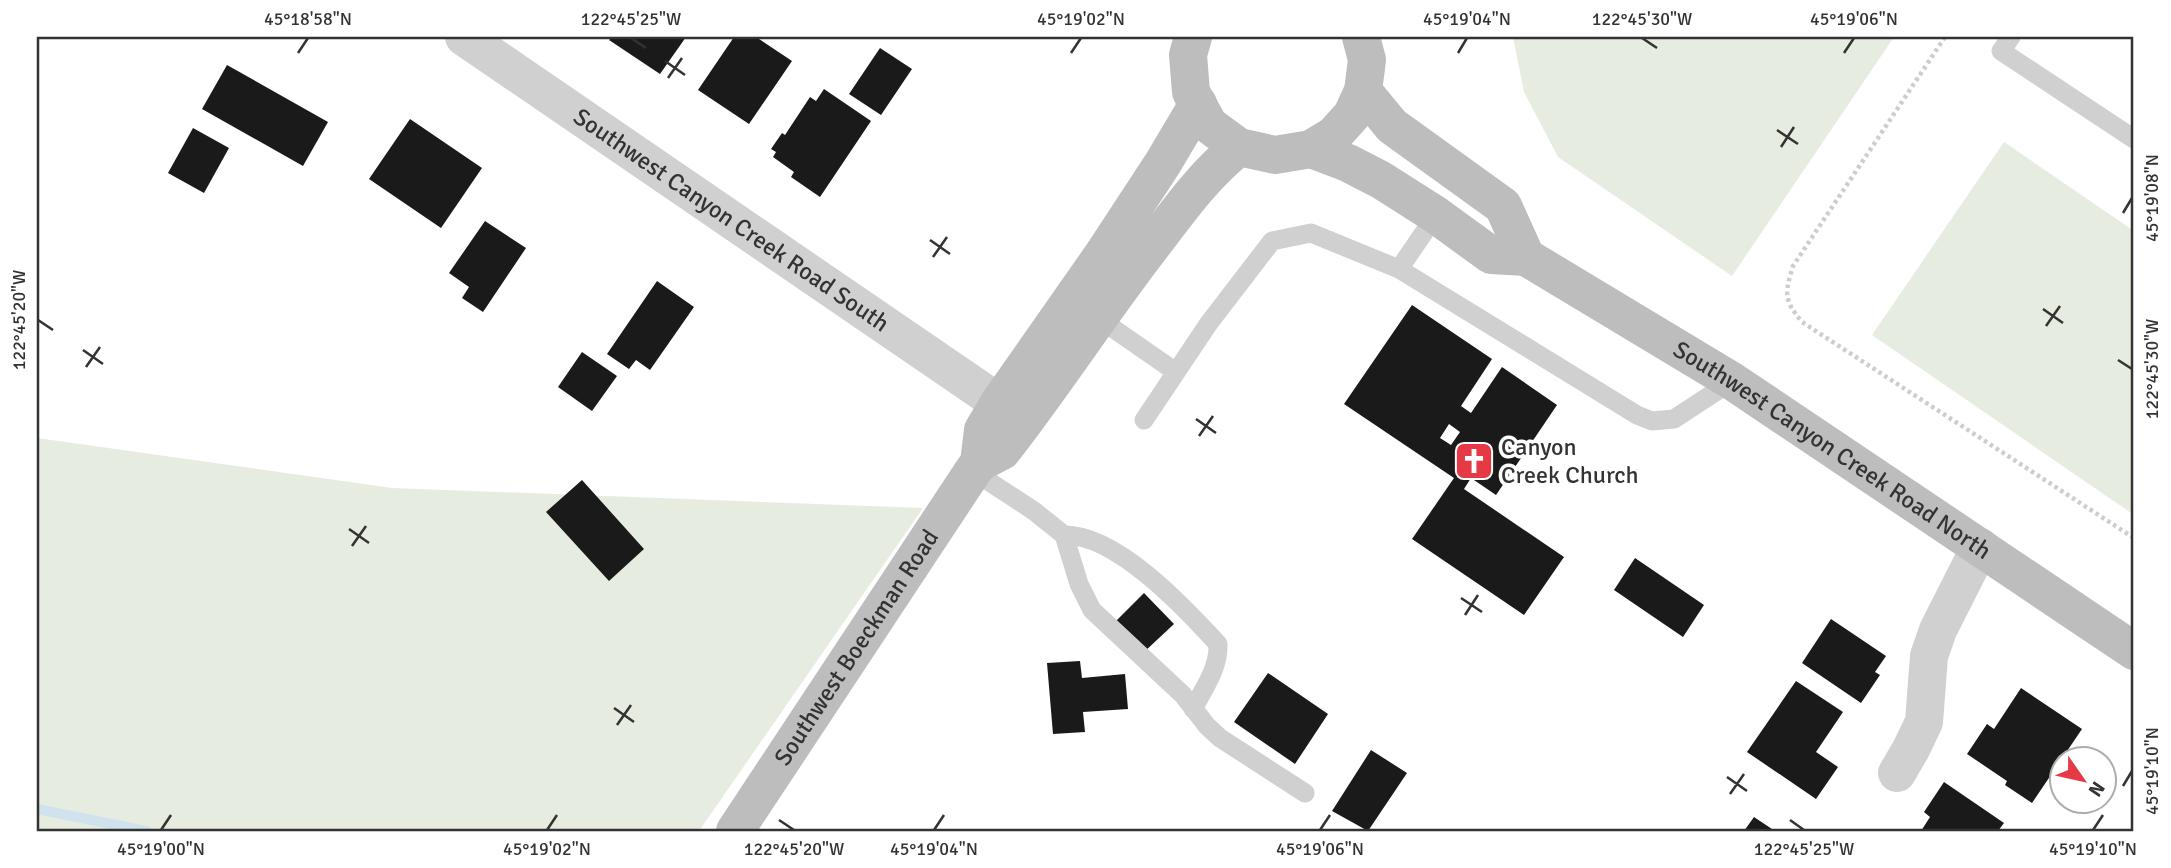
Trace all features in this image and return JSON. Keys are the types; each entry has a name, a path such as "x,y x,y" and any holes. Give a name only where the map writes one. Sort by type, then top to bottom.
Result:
{"main road":[{"path":"1185,43 1191,92 1209,125 1238,147 1275,155 1311,149 1334,135 1352,115 1363,91 1367,60 1361,37"},
{"path":"1363,91 1392,126 1503,206 1526,257"},
{"name":"Southwest Boeckman Road","path":"735,831 976,467 983,430 999,403 1104,253 1198,104"},
{"name":"Southwest Boeckman Road","path":"976,467 1002,451 1193,192 1220,162 1238,147"},
{"name":"Southwest Canyon Creek Road North","path":"1311,149 1348,163 1381,180 1491,255 1526,257 1732,381 2134,651"}],"street":[{"name":"Southwest Canyon Creek Road South","path":"464,37 999,403"},
{"path":"1897,773 1924,722 1928,656 1938,630 1980,547"}],"lane":[{"path":"2011,37 2001,51 2134,139"},
{"path":"1399,268 1436,215"},
{"path":"1144,420 1209,323 1272,241 1311,233 1399,268 1637,415 1652,421 1674,419 1732,381"},
{"path":"1098,318 1176,372"},
{"path":"976,467 1063,535 1079,584 1092,610 1182,695 1207,726 1220,738 1305,793"},
{"path":"1063,535 1086,537 1135,565 1153,579 1218,644 1218,656 1212,674 1194,709"}],"path":[{"path":"1945,37 1793,266 1786,290 1791,309 1802,322 2134,538"}],"shaded area":[{"path":"1513,37 1894,37 1732,276 1558,157 1524,92"},
{"path":"2004,142 2134,231 2134,515 1872,335"},
{"path":"37,438 392,488 923,508 699,831 37,831"}],"building":[{"path":"612,37 686,37 660,74 609,40"},
{"path":"734,37 756,37 792,61 749,124 698,90"},
{"path":"880,48 912,69 881,115 849,94"},
{"path":"227,65 328,122 303,166 202,109"},
{"path":"824,89 871,121 820,197 791,177 794,172 773,157 776,152 771,149 782,133 785,135 810,97 816,101"},
{"path":"410,119 482,168 441,228 369,179"},
{"path":"193,128 229,148 204,193 168,173"},
{"path":"485,221 526,248 483,312 462,298 469,287 449,273"},
{"path":"657,281 694,307 650,370 636,360 629,369 607,354"},
{"name":"Canyon Creek Church","path":"1412,305 1492,359 1461,406 1471,413 1502,367 1557,405 1496,495 1471,478 1464,489 1564,557 1524,615 1412,539 1454,478 1344,404","holes":["1449,424 1460,432 1451,445 1440,438"]},
{"path":"582,352 617,376 592,411 558,387"},
{"path":"582,480 644,549 609,581 546,512"},
{"path":"1635,558 1704,605 1683,637 1614,590"},
{"path":"1144,593 1174,624 1143,653 1114,623"},
{"path":"1831,619 1886,656 1875,672 1880,675 1861,703 1802,663"},
{"path":"1080,661 1082,678 1125,674 1128,709 1083,712 1085,732 1053,734 1047,663"},
{"path":"1268,673 1328,714 1295,764 1234,722"},
{"path":"1796,681 1843,712 1816,752 1838,767 1816,799 1747,752"},
{"path":"2021,688 2082,729 2071,746 2048,746 2048,779 2032,803 2005,785 2007,781 1967,754 1987,724 1994,729"},
{"path":"1371,750 1407,773 1368,831 1332,811"},
{"path":"1944,782 2004,823 1998,831 1921,831 1930,817 1924,812"},
{"path":"1754,817 1775,831 1744,831"}],"waterway":[{"path":"37,809 146,831"}],"place":[{"name":"Canyon Creek Church","path":"1474,461"}]}
